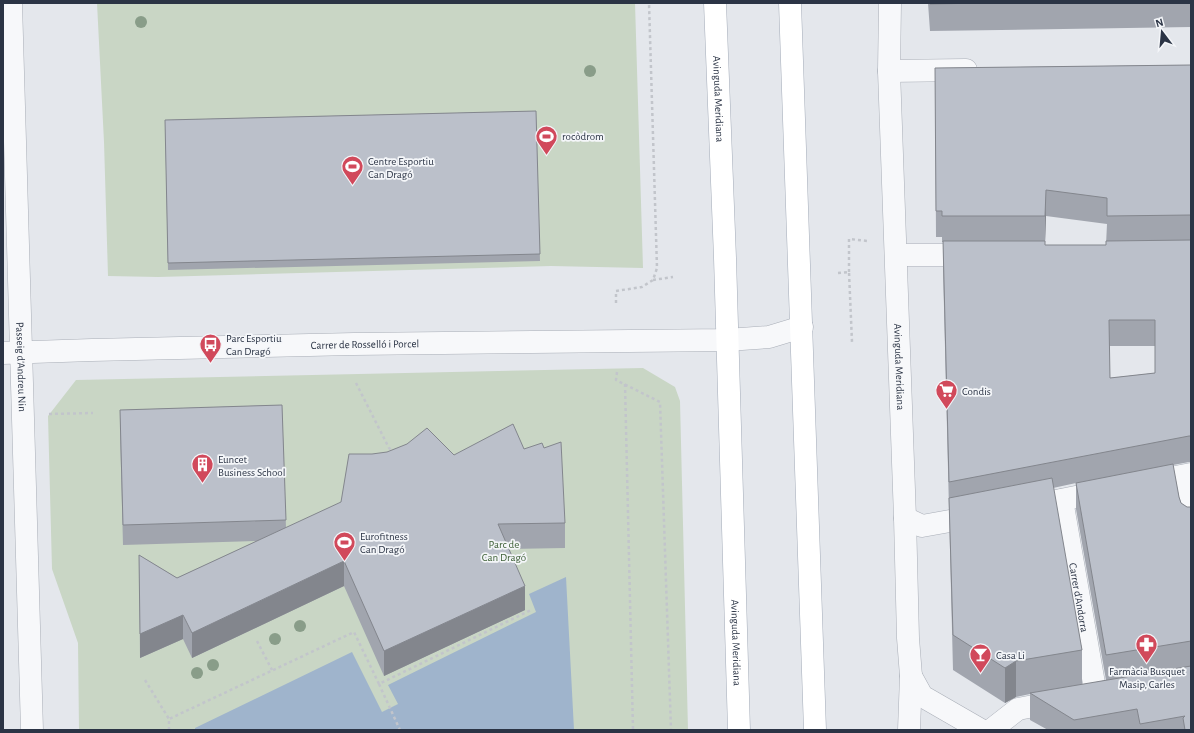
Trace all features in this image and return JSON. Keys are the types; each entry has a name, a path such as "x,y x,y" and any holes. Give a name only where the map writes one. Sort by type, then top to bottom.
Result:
{"main road":[{"name":"Avinguda Meridiana","path":"715,3 739,730"},
{"path":"790,3 815,730"}],"street":[{"name":"Passeig d'Andreu Nin","path":"11,3 12,353 32,730"},
{"name":"Avinguda Meridiana","path":"890,3 889,71 908,638 911,676 909,730"},
{"path":"889,71 989,70"},
{"path":"896,255 993,255"},
{"path":"727,340 769,337 802,327"},
{"name":"Carrer de Rosselló i Porcel","path":"12,353 348,344 727,340"},
{"path":"905,518 922,526 1187,475 1191,521"},
{"name":"Carrer d'Andorra","path":"1062,500 1096,695"},
{"path":"911,676 922,696 981,730"},
{"path":"991,730 1018,709 1118,691"}],"path":[{"path":"649,3 657,268 653,280"},
{"path":"852,342 849,240 872,241"},
{"path":"838,273 849,272"},
{"path":"616,303 616,291 642,287 653,280 673,277"},
{"path":"617,372 616,380 660,402 671,730"},
{"path":"356,384 389,448 395,452"},
{"path":"624,384 633,730"},
{"path":"48,414 93,414"},
{"path":"388,455 389,448"},
{"path":"379,684 531,610"},
{"path":"169,719 354,632 400,730"},
{"path":"257,640 272,670"},
{"path":"145,680 169,719 169,730"}],"green space":[{"name":"Centre Esportiu Can Dragó","path":"97,3 635,3 643,268 551,266 158,277 108,276 104,142"},
{"name":"Parc de Can Dragó","path":"643,368 675,387 680,401 688,730 79,730 78,643 52,569 48,416 76,380"}],"water":[{"path":"566,577 574,730 195,730 195,728 352,652 382,712 398,704 388,685 536,612 529,594"}],"building":[{"path":"929,3 984,3 930,4"},
{"path":"1191,65 1191,215 1107,216 1107,198 1046,190 1045,216 942,216 942,211 936,211 935,68"},
{"path":"536,111 540,254 168,263 165,120"},
{"path":"1191,240 1191,436 949,482 943,241 1045,241 1045,245 1106,245 1106,241","holes":["1109,320 1155,320 1155,373 1110,378"]},
{"name":"Euncet Business School","path":"282,405 286,520 123,525 120,410"},
{"path":"513,424 524,449 542,443 544,448 561,442 565,523 498,524 525,586 384,651 344,561 192,633 183,615 140,634 139,555 177,578 341,502 349,454 372,454 387,452 407,444 427,428 454,455"},
{"path":"1173,464 1181,503 1187,507 1191,507 1191,641 1106,655 1076,483"},
{"path":"1052,478 1082,650 1016,661 1005,668 953,635 949,498"},
{"path":"1191,666 1191,730 1185,730 1183,718 1185,716 1140,724 1137,709 1074,720 1030,693"}],"place":[{"name":"rocòdrom","path":"546,156"},
{"name":"Centre Esportiu Can Dragó","path":"352,186"},
{"name":"Parc Esportiu Can Dragó","path":"211,364"},
{"name":"Condis","path":"946,410"},
{"name":"Euncet Business School","path":"203,484"},
{"name":"Eurofitness Can Dragó","path":"345,562"},
{"name":"Farmàcia Busquet Masip, Carles","path":"1147,664"},
{"name":"Casa Li","path":"980,674"}]}
